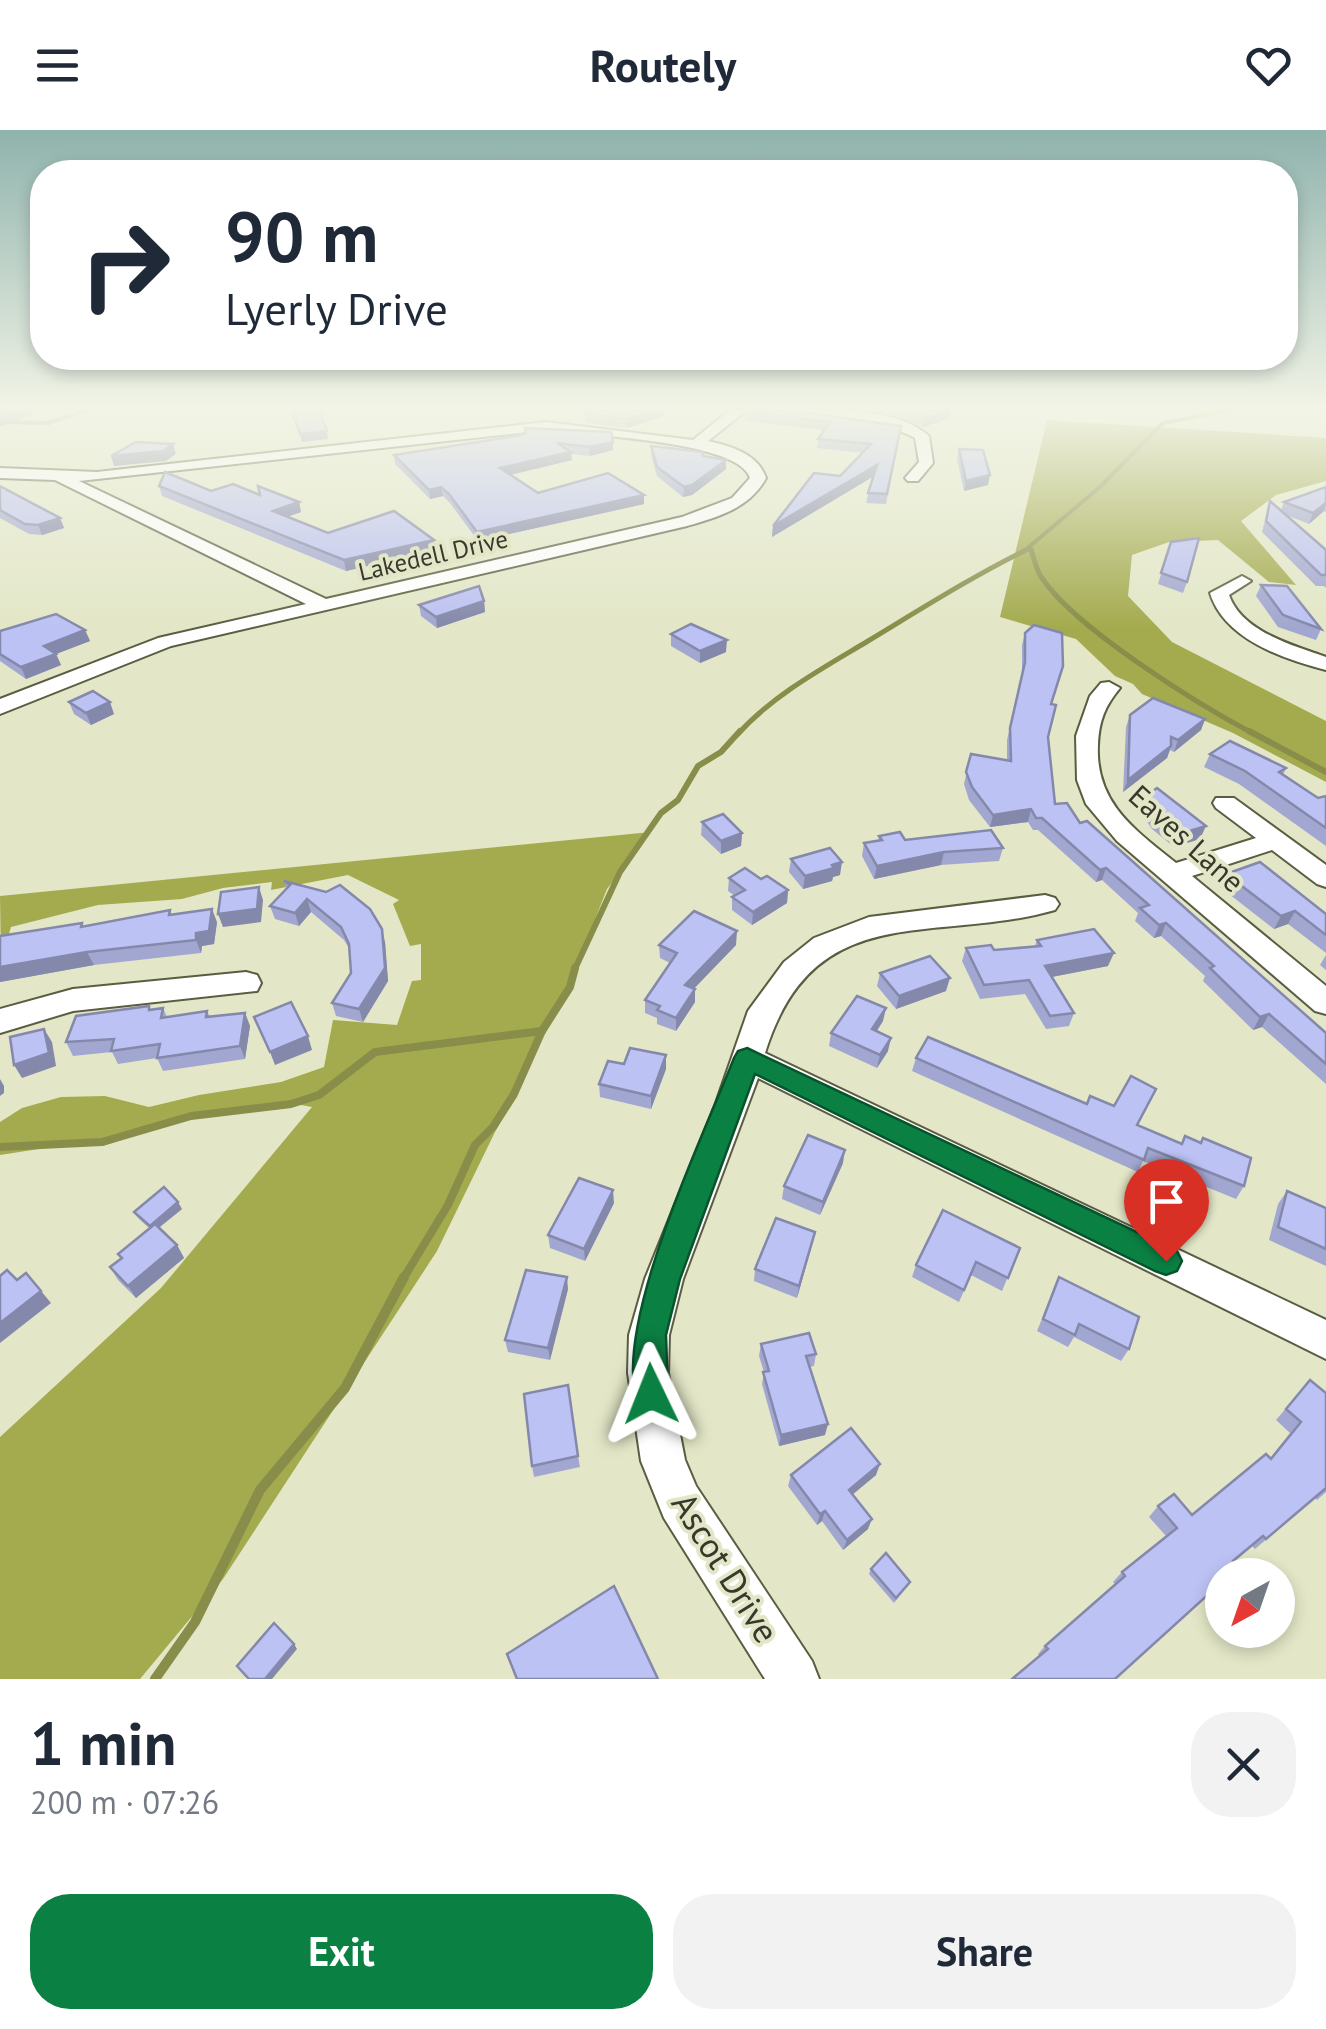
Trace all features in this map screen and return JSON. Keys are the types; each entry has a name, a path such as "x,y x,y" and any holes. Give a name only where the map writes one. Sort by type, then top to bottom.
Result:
{"street":[{"path":"70,482 323,606"},
{"name":"Lakedell Drive","path":"0,706 148,647 688,522 723,508 756,482"},
{"path":"1242,581 1218,592 1224,609 1261,637 1326,664"},
{"name":"Eaves Lane","path":"1109,688 1091,708 1088,777 1091,790 1110,818 1326,1003"},
{"path":"1224,803 1326,878"},
{"path":"1172,874 1275,840"},
{"name":"Ascot Drive","path":"794,1679 680,1502 663,1460 648,1372 649,1335 664,1279 770,999 794,969 833,941 869,927 1045,904"},
{"path":"0,1021 73,1000 246,982"},
{"path":"747,1058 1326,1340"}],"green space":[{"path":"1032,482 1321,482 1276,495 1241,521 1296,585 1269,582 1218,540 1169,542 1132,555 1128,596 1172,642 1326,721 1326,782 1233,733 1142,694 1133,684 1115,676 1076,639 1000,617"},
{"path":"651,832 607,889 577,964 437,1251 223,1579 140,1679 0,1679 0,1437 161,1288 312,1107 290,1103 199,1115 103,1146 67,1140 52,1147 0,1155 0,1122 22,1108 61,1097 105,1096 149,1107 281,1082 324,1067 333,1020 397,1025 412,981 421,980 421,944 410,946 393,904 399,900 348,875 271,890 272,882 223,888 182,899 98,905 11,927 1,960 0,896"}],"building":[{"path":"161,482 190,482 211,491 233,484 260,495 258,486 299,502 273,511 328,533 394,511 434,540 344,560 159,486"},
{"path":"421,482 522,482 538,493 575,482 623,482 644,495 477,532 441,487 429,490"},
{"path":"807,482 848,482 773,526"},
{"path":"871,482 889,482 887,494 868,493"},
{"path":"0,486 60,518 38,525 25,524 0,510"},
{"path":"1326,487 1326,503 1313,513 1284,502"},
{"path":"1270,501 1326,550 1326,575 1321,575 1266,521"},
{"path":"1199,538 1187,582 1161,573 1171,542"},
{"path":"1261,585 1287,586 1321,629 1283,615"},
{"path":"479,586 484,601 436,617 419,605"},
{"path":"56,614 85,630 44,646 56,654 21,667 0,654 0,631"},
{"path":"691,624 727,640 700,651 671,634"},
{"path":"1034,625 1062,633 1063,666 1051,704 1056,705 1048,737 1055,804 1067,803 1080,823 1087,821 1326,1033 1326,1064 1269,1014 1260,1017 1210,968 1214,966 1166,923 1159,925 1140,908 1149,905 1106,868 1100,870 1042,818 1036,818 1031,809 993,815 972,787 966,772 971,754 1011,761 1010,728 1025,662 1025,633"},
{"path":"93,691 110,702 86,713 69,702"},
{"path":"1153,698 1205,719 1178,740 1171,737 1171,746 1128,780 1130,715"},
{"path":"1230,741 1286,768 1279,772 1318,798 1326,796 1326,828 1245,771 1210,754"},
{"path":"1157,788 1206,826 1180,834 1157,816 1144,797"},
{"path":"723,814 742,833 721,841 702,822"},
{"path":"991,830 1003,848 944,852 877,866 864,843 900,832 905,840"},
{"path":"830,848 842,862 832,865 834,868 805,876 791,859"},
{"path":"1260,862 1326,914 1326,935 1295,911 1281,916 1226,874"},
{"path":"745,868 788,890 753,912 732,897 745,890 729,878"},
{"path":"284,881 326,892 340,885 370,909 382,929 385,968 359,1009 332,1003 351,973 349,944 341,927 307,899 295,913 270,906 290,885"},
{"path":"259,887 257,909 218,914 221,892"},
{"path":"212,909 209,931 196,933 196,940 0,967 0,936 82,923 81,927 170,910 169,915"},
{"path":"694,911 737,931 685,985 695,989 676,1018 645,1000 677,953 659,945"},
{"path":"1094,929 1114,953 1045,966 1074,1013 1050,1016 1029,980 984,985 966,948 1041,946 1037,940"},
{"path":"930,956 950,978 899,996 880,973"},
{"path":"857,996 886,1008 872,1029 891,1038 880,1055 831,1033"},
{"path":"291,1002 308,1036 270,1052 254,1017"},
{"path":"149,1006 149,1010 163,1008 161,1018 207,1011 206,1017 245,1013 240,1046 157,1058 160,1044 111,1051 114,1039 66,1042 76,1016"},
{"path":"44,1029 49,1053 14,1065 10,1037"},
{"path":"928,1037 1087,1104 1090,1096 1114,1106 1131,1076 1156,1089 1137,1125 1182,1144 1185,1136 1201,1143 1203,1138 1251,1158 1244,1186 1148,1148 1144,1160 916,1058"},
{"path":"630,1048 666,1055 651,1096 599,1084 608,1061 624,1064"},
{"path":"808,1135 845,1150 823,1202 784,1186"},
{"path":"579,1178 613,1190 584,1249 548,1235"},
{"path":"164,1187 178,1202 150,1226 134,1212"},
{"path":"1287,1191 1326,1208 1326,1249 1278,1227"},
{"path":"943,1210 1020,1248 1008,1278 976,1262 964,1290 916,1265"},
{"path":"776,1218 815,1232 799,1286 755,1269"},
{"path":"155,1224 177,1245 128,1286 110,1267 122,1258 118,1254"},
{"path":"7,1270 17,1280 26,1273 41,1291 0,1323 0,1276"},
{"path":"526,1270 567,1277 548,1348 505,1340"},
{"path":"1059,1277 1139,1317 1129,1349 1079,1324 1075,1335 1043,1319"},
{"path":"809,1333 816,1354 806,1356 828,1424 781,1435 763,1372 769,1371 761,1344"},
{"path":"1310,1380 1326,1393 1326,1488 1266,1539 1263,1536 1237,1558 1205,1558 1205,1597 1115,1679 1012,1679 1125,1576 1122,1572 1177,1528 1158,1506 1174,1494 1192,1515 1266,1454 1271,1459 1301,1422 1286,1409"},
{"path":"568,1385 578,1456 532,1466 524,1394"},
{"path":"851,1428 880,1464 849,1490 872,1519 847,1540 825,1511 820,1514 791,1475"},
{"path":"886,1553 910,1582 896,1598 871,1569"},
{"path":"614,1586 658,1679 517,1679 507,1654"},
{"path":"274,1623 294,1644 265,1679 249,1679 237,1666"}],"waterway":[{"path":"1024,551 1105,482"},
{"path":"1024,551 1028,549"},
{"path":"1031,549 1042,578 1081,619 1171,685 1254,734"},
{"path":"738,734 767,707 816,672 1024,551"},
{"path":"574,970 620,872 661,813 678,800 698,766 721,752 740,731"},
{"path":"1249,731 1326,772"},
{"path":"542,1031 570,987 574,970"},
{"path":"0,1147 102,1142 191,1116 291,1104 319,1095 375,1052 542,1031"},
{"path":"403,1279 448,1205 475,1145 493,1127 514,1094 542,1031"},
{"path":"155,1679 195,1622 260,1490 345,1388 404,1277"}],"route":[{"path":"651,1394 649,1335 664,1279 747,1058 1166,1261"}]}
